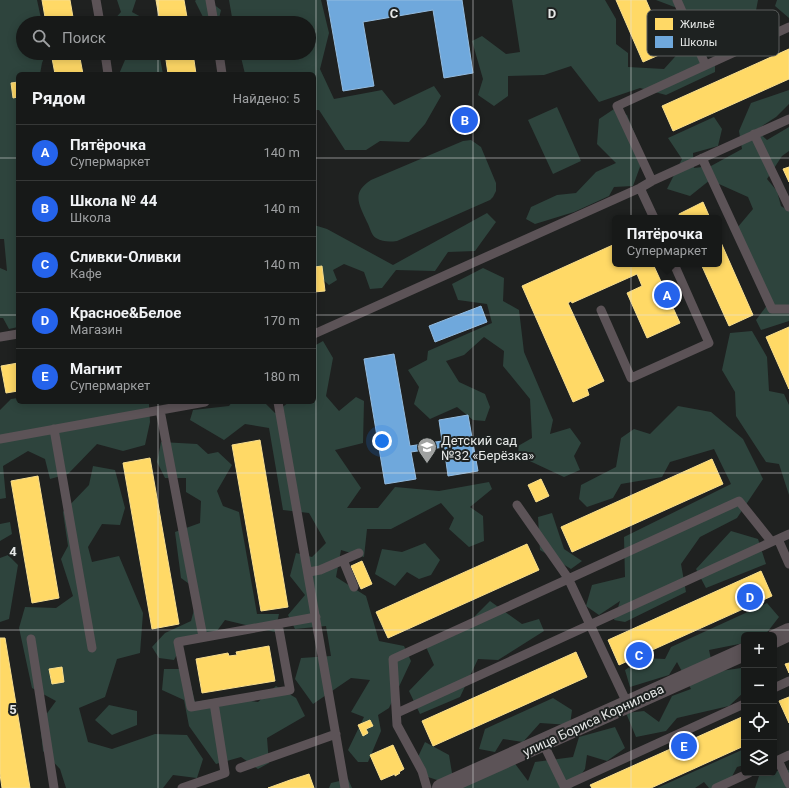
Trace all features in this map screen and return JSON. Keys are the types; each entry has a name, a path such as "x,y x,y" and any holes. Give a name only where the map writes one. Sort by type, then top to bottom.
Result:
{"street":[{"path":"777,638 789,632"},
{"name":"улица Бориса Корнилова","path":"441,788 543,743 627,703 741,653"}],"lane":[{"path":"96,0 99,16"},
{"path":"210,0 213,16"},
{"path":"677,0 681,10"},
{"path":"779,31 789,27"},
{"path":"702,56 705,64"},
{"path":"652,181 617,106 723,56"},
{"path":"106,60 108,72"},
{"path":"220,60 222,72"},
{"path":"316,333 640,188 652,181 789,119"},
{"path":"754,134 789,207"},
{"path":"702,158 772,309 789,309"},
{"path":"640,188 653,215"},
{"path":"601,310 631,378 709,343 675,267"},
{"path":"0,337 16,334"},
{"path":"0,439 194,404"},
{"path":"278,404 309,572 345,788"},
{"path":"160,410 203,638"},
{"path":"54,429 92,648"},
{"path":"426,788 422,771 397,725 393,659 739,501 775,540 789,564"},
{"path":"517,505 568,578 627,703"},
{"path":"396,713 789,534"},
{"path":"309,572 320,570 359,553"},
{"path":"343,560 354,587"},
{"path":"278,624 290,690 191,708 178,642 316,617"},
{"path":"31,639 54,788"},
{"path":"777,687 789,681"},
{"path":"182,788 225,773 214,703"},
{"path":"543,743 564,786 741,705"},
{"path":"240,768 336,734"},
{"path":"777,761 789,755"},
{"path":"777,763 789,784"},
{"path":"716,788 742,776"}],"green space":[{"path":"0,0 37,0 40,16 16,16 16,60 43,60 40,72 16,72 16,327 9,329 3,318 0,318 0,268 7,271 4,239 0,239"},
{"path":"117,0 136,0 132,12 139,16 117,16 121,12"},
{"path":"208,0 221,10 220,16 202,16 195,1"},
{"path":"229,0 321,0 329,33 320,69 334,99 382,90 394,105 434,86 441,96 425,124 409,142 380,141 366,150 345,150 319,110 316,110 316,72 245,72 242,60 316,60 316,16 232,16"},
{"path":"512,0 605,0 616,19 616,44 628,53 628,67 664,69 676,56 697,56 715,64 715,72 666,95 640,88 599,102 571,66 544,75 508,76 508,96 494,106 478,95 483,79 472,41 482,36 506,54 520,52"},
{"path":"656,0 758,0 756,10 682,10"},
{"path":"777,0 789,0 789,18 775,6"},
{"path":"125,60 160,60 163,72 120,72"},
{"path":"789,90 789,104 776,117 756,130 767,140 789,127 789,151 782,156 767,179 777,191 781,206 789,211 789,321 761,330 756,320 771,300 749,270 737,228 753,209 748,197 710,180 690,196 667,189 682,159 668,138 714,117 722,129 718,146 693,153 694,168 711,166 742,149 739,131 751,103"},
{"path":"557,107 581,161 553,174 528,120"},
{"path":"614,109 627,115 644,156 633,186 614,187 609,196 574,212 535,224 526,219 531,207 557,195 576,193 596,172 616,163 597,144 599,119"},
{"path":"471,140 481,147 496,183 496,191 490,200 397,241 389,242 374,237 361,210 358,199 361,190 365,185 371,180 463,141"},
{"path":"487,213 496,222 475,251 448,252 435,271 396,270 382,288 370,289 364,272 344,264 333,270 337,280 329,285 316,274 316,226 327,229 393,265"},
{"path":"483,268 504,278 503,301 519,310 524,352 553,420 550,434 570,428 581,443 574,456 580,470 564,477 519,456 518,446 532,438 530,399 503,366 504,351 484,337 464,355 446,361 459,382 485,394 490,407 485,421 473,420 457,407 430,419 414,404 419,387 408,370 427,360 428,351 492,323 487,304 458,300 452,284"},
{"path":"752,331 767,357 769,391 784,394 789,405 789,495 779,464 766,462 736,416 735,392 722,370 730,333"},
{"path":"323,341 333,358 326,396 339,411 356,397 364,401 363,443 335,450 361,488 347,508 378,508 395,487 439,491 489,482 492,489 470,507 483,516 484,541 469,547 449,529 454,518 441,503 391,529 367,529 364,557 341,550 336,577 366,596 379,641 404,646 411,661 389,708 378,715 381,731 368,762 358,762 348,750 364,717 351,712 370,680 351,678 313,704 295,679 301,658 331,656 326,626 295,629 288,615 305,595 290,576 296,553 312,557 326,543 309,513 283,510 269,428 245,424 224,440 190,420 193,410 229,406 230,404 266,404 275,413 286,404 316,404 316,345"},
{"path":"16,398 16,404 149,404 150,422 145,445 123,451 97,444 68,474 50,479 45,459 28,451 3,466 6,498 0,499 0,410 11,399"},
{"path":"678,406 711,412 743,439 763,479 737,518 700,537 681,564 686,592 625,622 614,620 620,601 599,615 586,606 592,585 625,577 624,537 731,484 714,449 670,462 662,477 621,484 613,498 587,507 579,499 581,485 616,467 621,438 634,429 650,434"},
{"path":"161,442 197,444 208,454 218,452 232,465 217,491 223,506 239,512 257,614 279,614 275,632 225,620 211,639 187,636 174,660 159,658 152,647 165,633 191,621 199,591 181,578 175,532 200,523 201,501 186,492 186,478 165,478 157,462"},
{"path":"93,466 115,470 125,508 120,525 102,524 88,547 92,562 119,556 143,613 140,653 117,659 105,697 79,708 88,742 112,749 155,734 187,735 203,759 197,778 173,775 163,788 66,788 60,769 43,751 40,723 56,701 32,688 19,628 25,607 56,608 73,596 61,559 68,546 63,512 89,485"},
{"path":"552,513 564,549 582,561 571,569 540,550 538,517"},
{"path":"10,522 12,534 0,541 0,524"},
{"path":"731,531 758,539 766,564 706,588 696,569"},
{"path":"425,543 440,560 431,575 419,579 407,572 395,586 375,574 382,549 402,552"},
{"path":"8,555 18,565 9,619 0,622 0,558"},
{"path":"490,601 522,624 539,619 544,631 498,660 478,659 460,697 420,714 409,691 434,665 423,640 456,635"},
{"path":"767,603 779,617 767,632 741,632 741,644 709,650 714,672 741,668 741,695 729,706 677,718 666,731 636,737 626,713 644,711 659,722 672,696 691,689 677,662 669,675 630,687 625,670 643,658 665,659 671,647"},
{"path":"164,669 187,669 195,702 225,697 258,702 276,686 296,698 305,716 267,738 269,763 258,769 241,757 216,764 189,726 184,700 162,690"},
{"path":"553,698 572,710 570,725 540,723 523,742 503,739 495,752 479,749 485,729"},
{"path":"109,705 137,711 137,725 112,735 95,720"},
{"path":"615,727 625,748 607,761 587,755 585,769 572,788 446,788 446,783 425,776 417,759 425,742 449,755 453,779 513,761 528,781 535,762 573,757 579,737"},
{"path":"741,750 741,766 737,767 726,788 709,788 704,782 695,788 657,788"},
{"path":"789,770 789,788 755,788 759,776 777,776 777,771"},
{"path":"348,779 352,788 329,788 331,783"}],"building: Жильё":[{"path":"42,0 70,0 73,16 45,16"},
{"path":"156,0 184,0 187,16 159,16"},
{"path":"616,0 646,0 650,10 647,10 647,56 657,56 643,62"},
{"path":"789,49 789,79 673,131 662,106 773,56 779,56 779,53"},
{"path":"52,60 80,60 83,72 55,72"},
{"path":"166,60 194,60 196,72 168,72"},
{"path":"16,82 16,97 13,98 11,83"},
{"path":"789,167 789,182 783,169"},
{"path":"703,202 709,215 679,215"},
{"path":"612,245 612,267 654,267 680,323 647,338 627,293 642,286 637,274 572,303 571,301 568,303 604,381 587,389 589,395 573,402 522,286"},
{"path":"722,245 753,315 729,326 702,267 722,267"},
{"path":"322,266 325,291 316,292 316,267"},
{"path":"789,327 789,389 766,337"},
{"path":"16,363 16,391 6,393 1,366"},
{"path":"260,440 288,607 261,611 232,445"},
{"path":"150,458 179,624 152,629 123,463"},
{"path":"712,459 723,484 572,552 561,527"},
{"path":"38,476 59,598 32,603 11,481"},
{"path":"541,479 549,496 536,502 528,485"},
{"path":"527,544 539,570 388,638 376,612"},
{"path":"362,561 372,584 361,589 351,566"},
{"path":"761,571 772,596 619,665 608,640"},
{"path":"0,638 5,638 30,788 2,788 0,774"},
{"path":"269,646 275,681 202,693 196,659 228,653 229,656 237,655 236,652"},
{"path":"576,652 587,677 433,746 422,721"},
{"path":"789,663 789,673 785,664"},
{"path":"62,667 64,682 52,684 49,669"},
{"path":"789,697 789,723 779,701"},
{"path":"741,717 741,747 651,788 592,788 590,785"},
{"path":"370,720 373,726 366,729 368,733 363,736 358,725"},
{"path":"393,745 404,769 395,776 395,774 381,780 370,755"},
{"path":"309,774 314,788 268,788 290,780"}],"building: Школы":[{"path":"327,0 462,0 473,73 444,78 433,10 363,22 374,86 343,91"},
{"path":"481,306 487,322 435,342 429,326"},
{"path":"394,354 410,446 442,441 439,420 468,415 478,471 448,476 444,447 411,452 416,479 385,484 364,359"}],"place":[{"name":"Школа № 44","path":"465,120"},
{"name":"Пятёрочка","path":"667,295"},
{"name":"Детский сад №32 «Берёзка»","path":"427,464"},
{"name":"Красное&Белое","path":"750,597"},
{"name":"Сливки-Оливки","path":"639,655"},
{"name":"Магнит","path":"684,746"}]}
